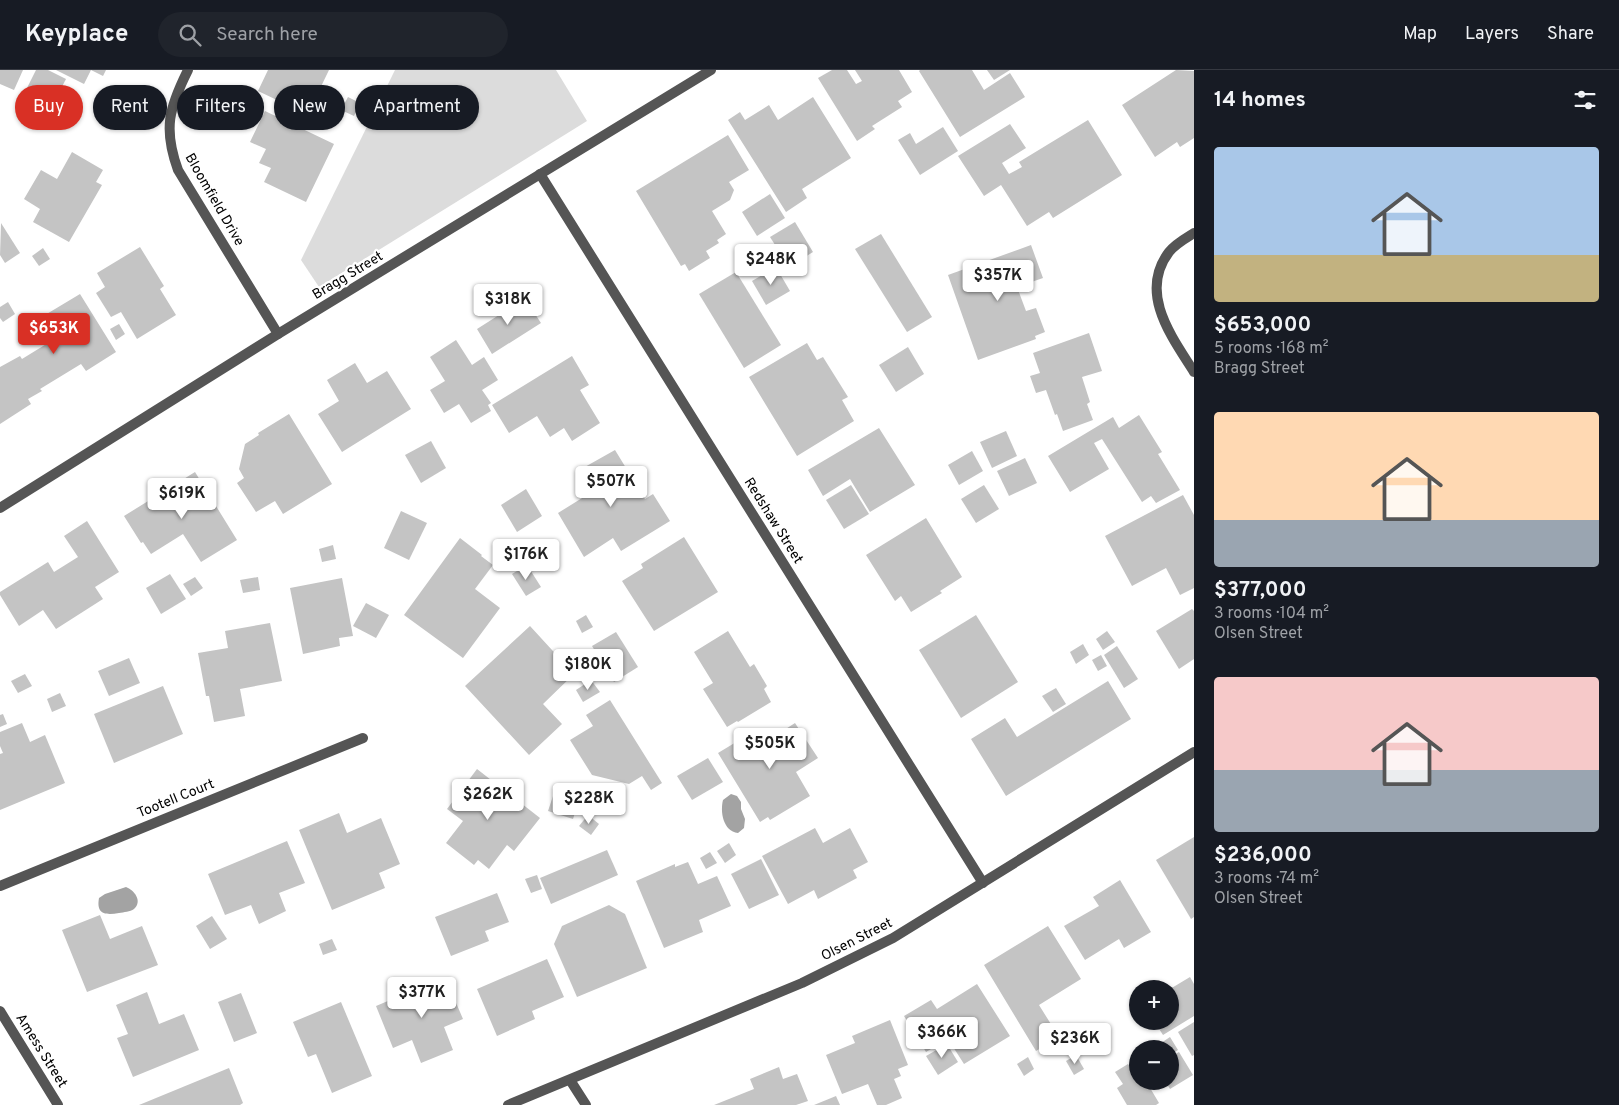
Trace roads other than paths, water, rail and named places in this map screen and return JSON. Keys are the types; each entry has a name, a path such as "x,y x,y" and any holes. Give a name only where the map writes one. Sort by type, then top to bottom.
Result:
{"street":[{"name":"Bloomfield Drive","path":"188,70 170,111 168,130 171,152 178,170 278,334"},
{"name":"Bragg Street","path":"0,508 278,334 711,70"},
{"name":"Redshaw Street","path":"540,174 983,883"},
{"path":"1194,233 1169,252 1158,280 1157,297 1162,317 1194,372"},
{"name":"Tootell Court","path":"0,886 363,738"},
{"name":"Olsen Street","path":"508,1105 802,983 893,938 1194,752"},
{"name":"Amess Street","path":"0,1012 58,1105"},
{"path":"570,1080 586,1105"}]}
